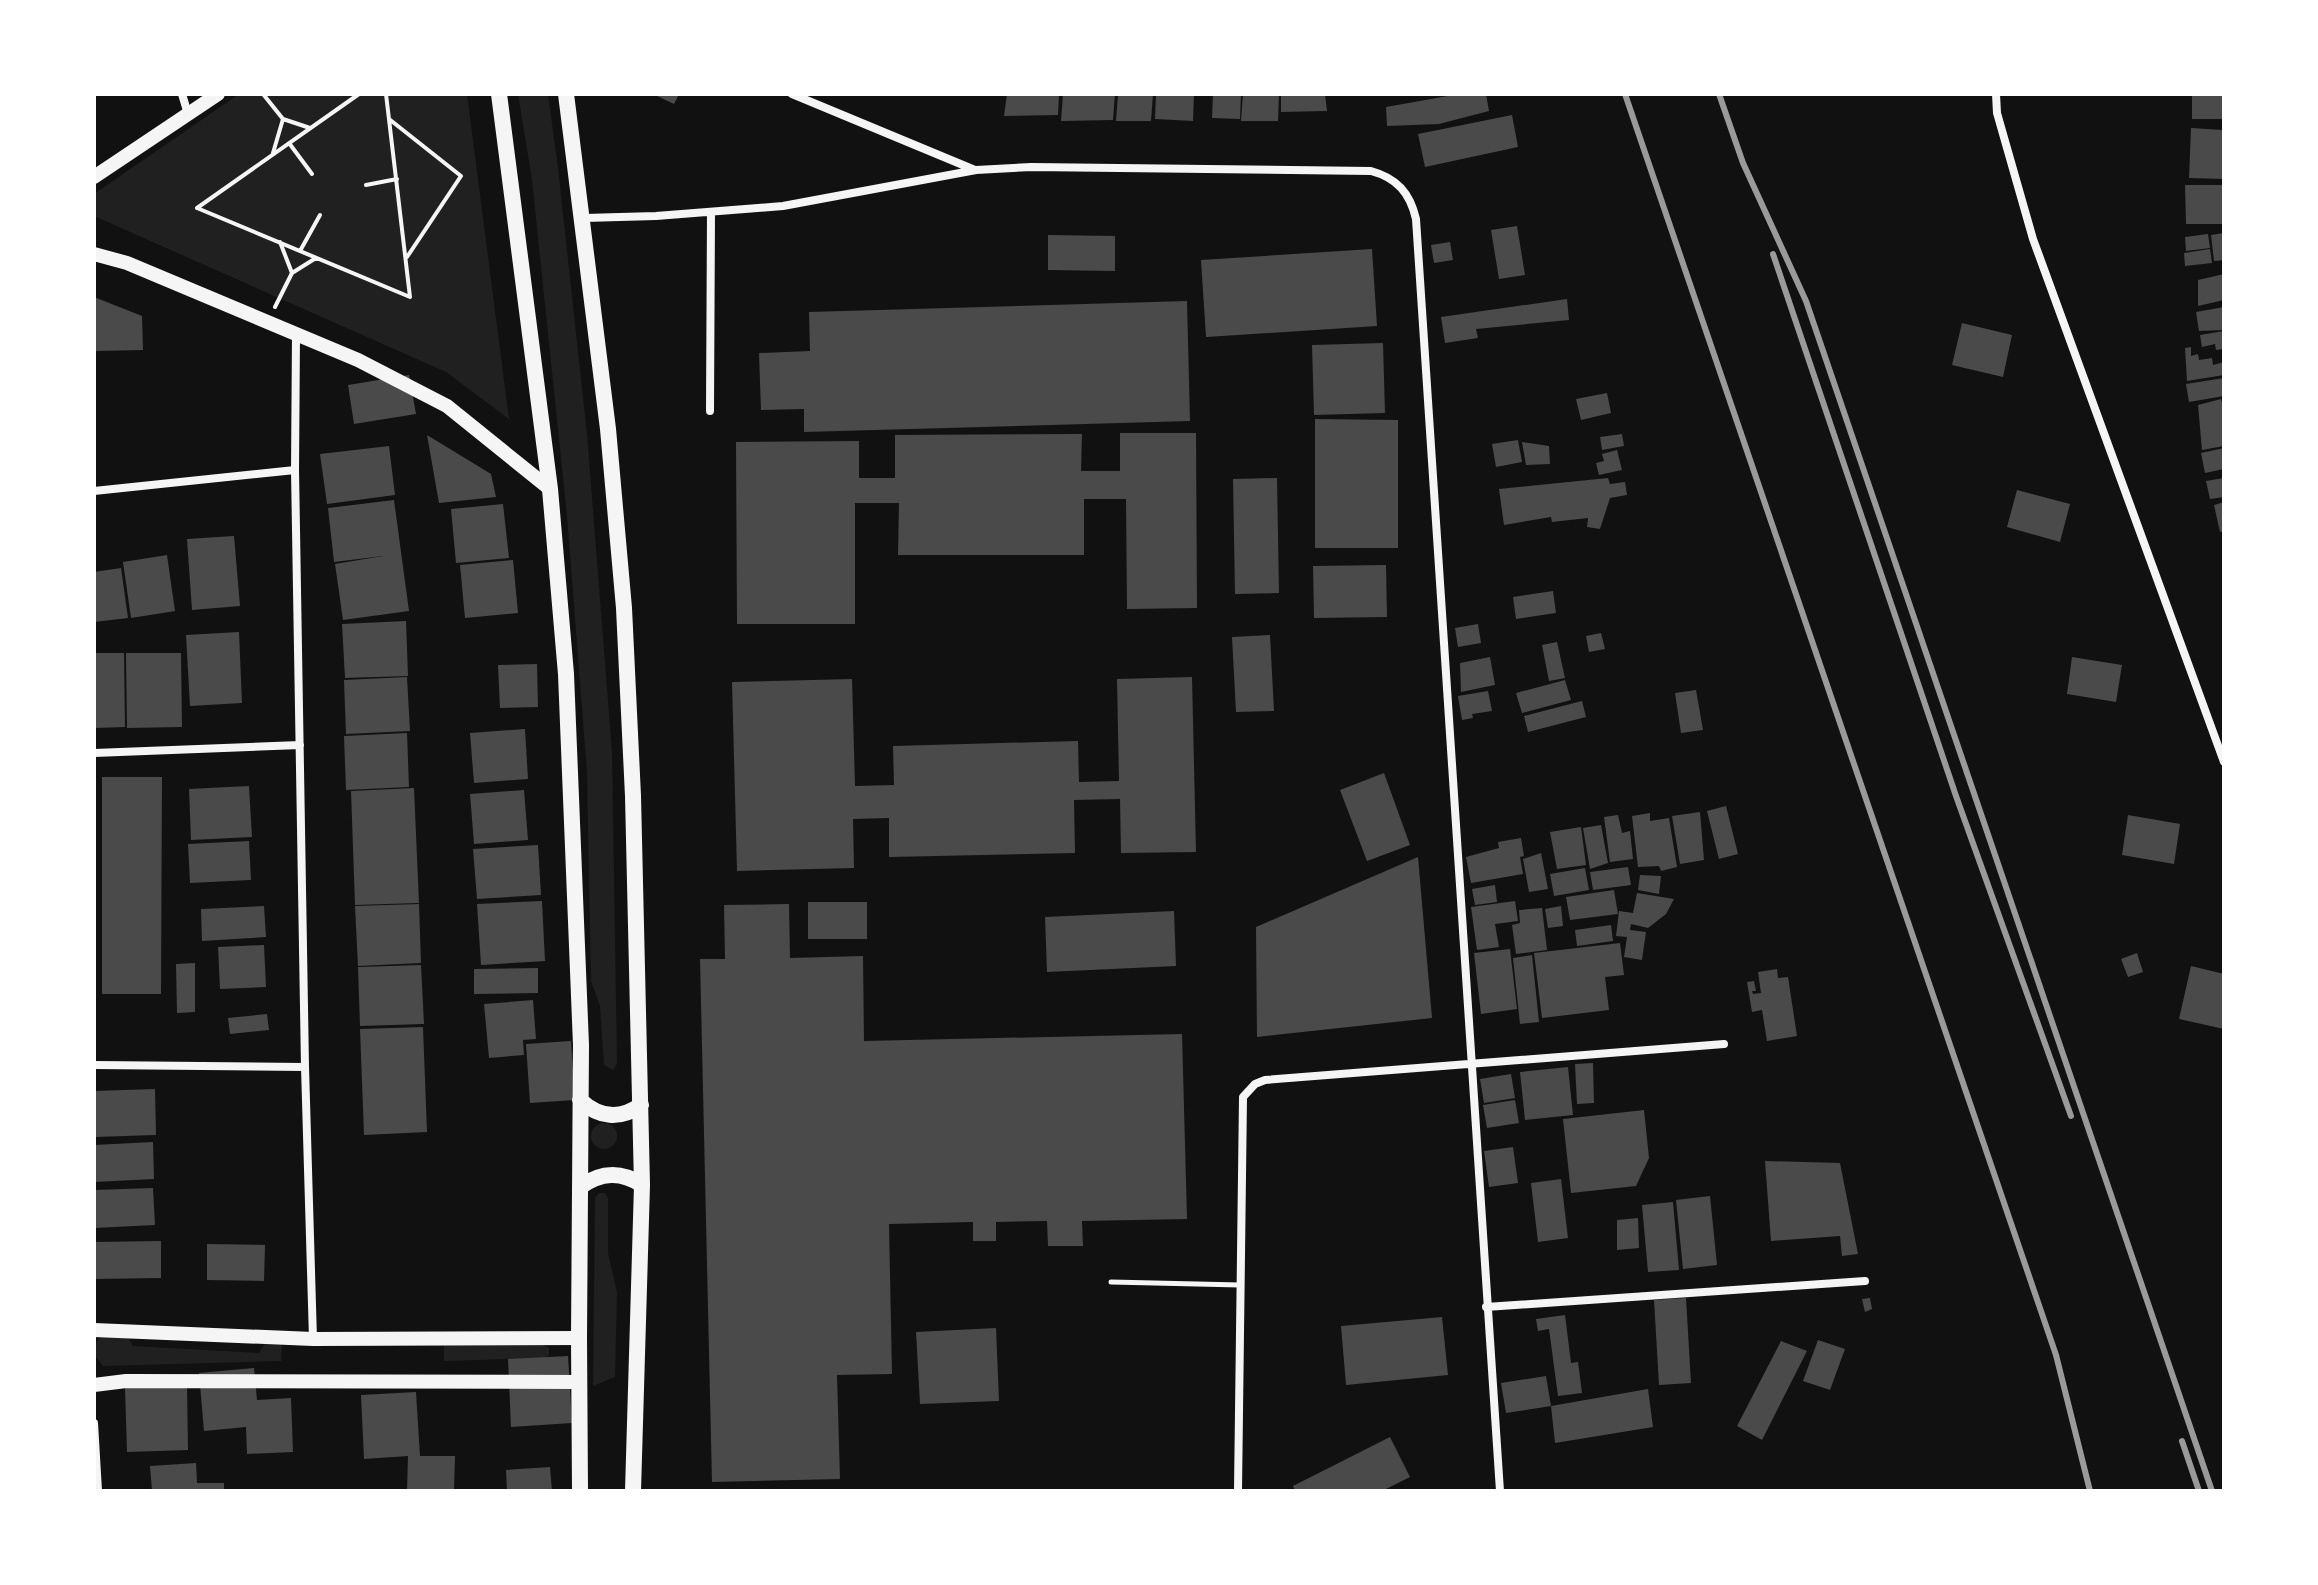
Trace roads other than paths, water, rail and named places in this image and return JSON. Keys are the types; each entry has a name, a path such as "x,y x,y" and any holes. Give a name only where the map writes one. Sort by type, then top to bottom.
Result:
{"main road":[{"path":"499,94 550,489 567,689 581,1045 580,1491"},
{"path":"566,94 584,218 608,429 624,608 633,796 642,1185 633,1491"},
{"path":"580,1100 605,1115 624,1114 641,1105"},
{"path":"580,1187 600,1176 611,1174 642,1185"}],"street":[{"path":"182,94 188,114"},
{"path":"94,177 218,94"},
{"path":"792,94 976,170"},
{"path":"1996,94 1997,113 2033,239 2224,762"},
{"path":"584,218 783,206 976,170 1031,167 1371,171 1393,180 1409,197 1417,235 1500,1491"},
{"path":"710,411 711,212"},
{"path":"94,254 127,263 358,360 447,406 550,489"},
{"path":"296,335 295,470 305,1067 313,1339"},
{"path":"94,491 295,470"},
{"path":"94,753 300,745"},
{"path":"1238,1491 1243,1097 1247,1090 1265,1080 1724,1044"},
{"path":"94,1065 305,1067"},
{"path":"1486,1307 1865,1281"},
{"path":"94,1330 313,1339 579,1338"},
{"path":"94,1385 126,1381 579,1382"},
{"path":"94,1423 98,1491"}],"lane":[{"path":"1111,1282 1240,1285"}],"railway":[{"path":"1625,94 2056,1355 2090,1491"},
{"path":"1719,94 1743,163 1806,301 2212,1491"},
{"path":"1773,254 1956,796 2071,1116"},
{"path":"2182,1441 2199,1491"}]}
